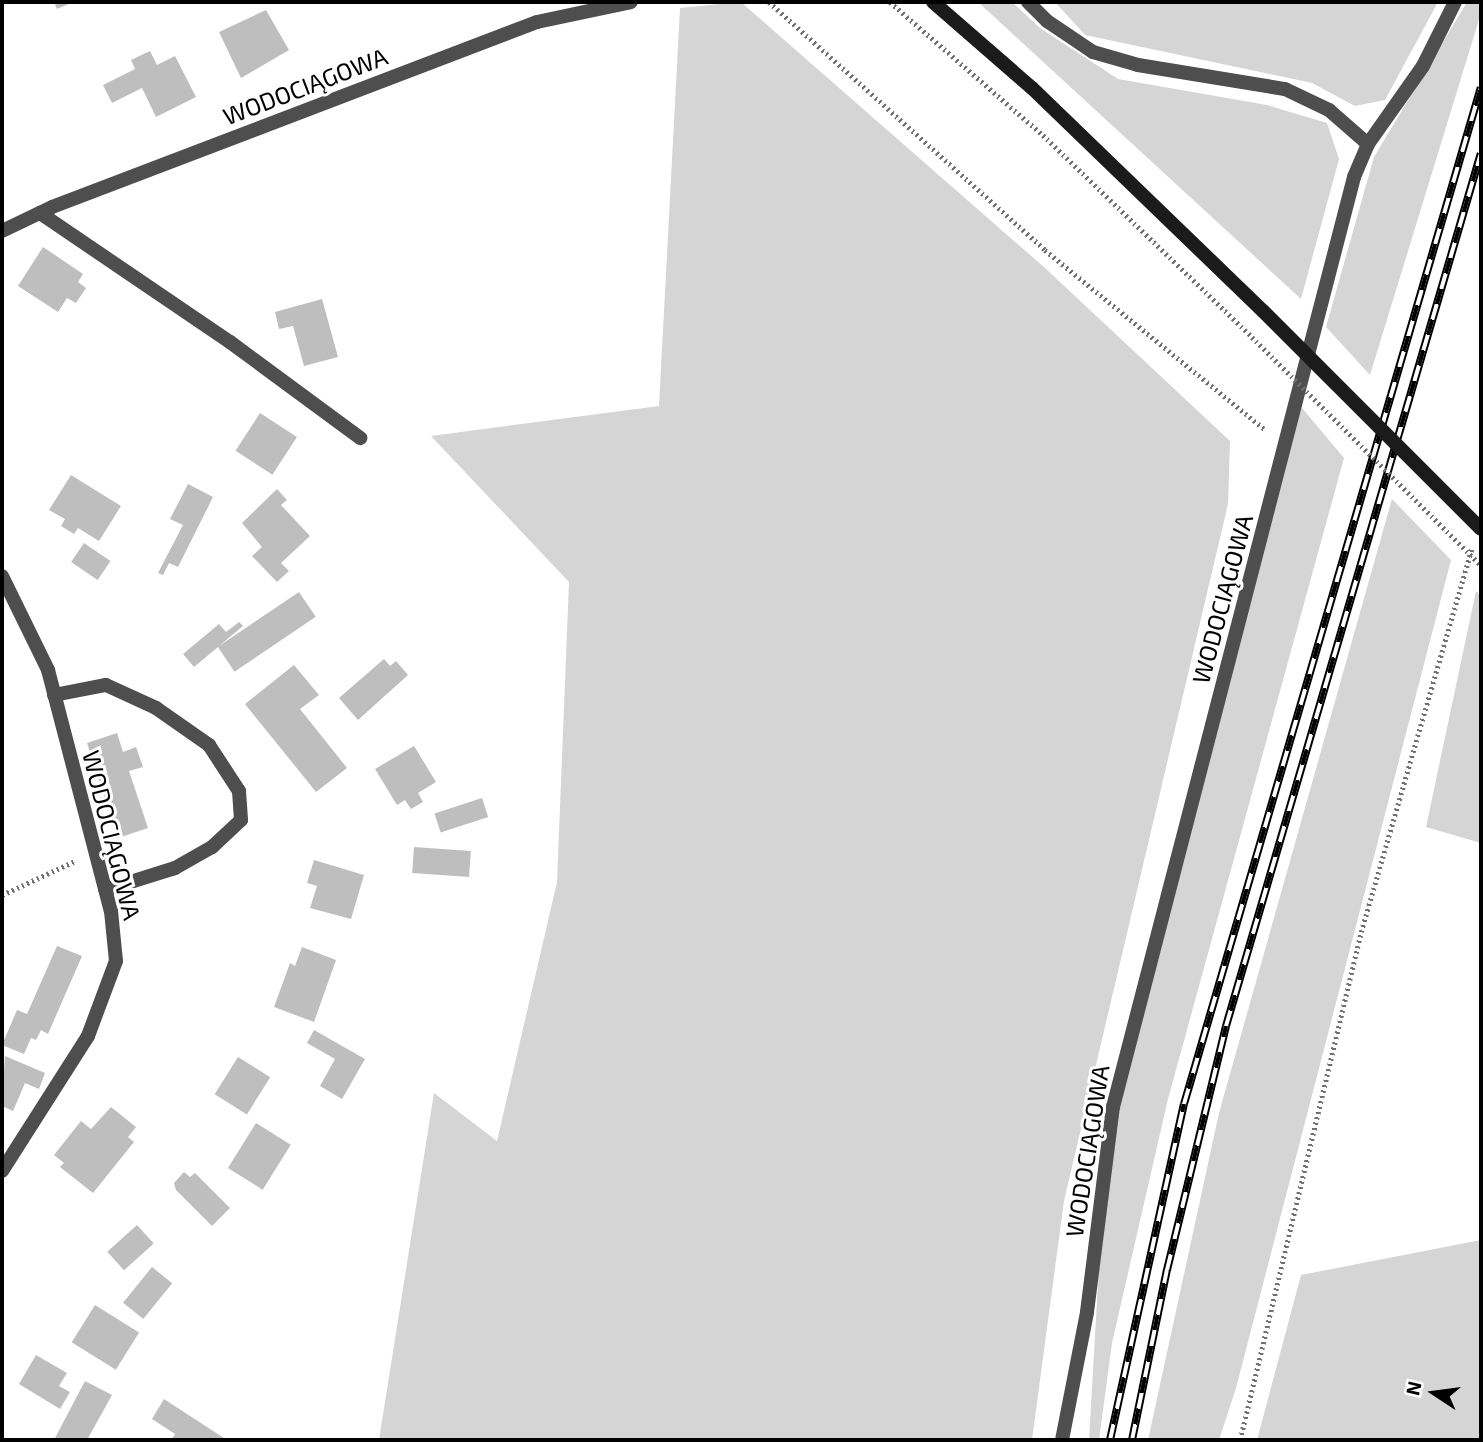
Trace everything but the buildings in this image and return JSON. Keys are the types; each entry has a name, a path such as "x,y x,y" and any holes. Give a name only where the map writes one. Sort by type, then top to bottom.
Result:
{"main road":[{"path":"933,2 1113,164 1481,529"}],"street":[{"name":"WODOCIĄGOWA","path":"2,231 40,213 537,22 631,2"},
{"path":"1027,2 1046,21 1093,52 1138,65 1285,89 1329,110 1368,144"},
{"name":"WODOCIĄGOWA","path":"1062,1440 1087,1312 1113,1107 1347,201 1368,144 1423,66 1455,2"},
{"path":"40,213 230,342 360,438"},
{"name":"WODOCIĄGOWA","path":"2,576 48,670 105,890 116,961 88,1036 2,1171"},
{"path":"54,695 106,685 156,708 209,745 239,791 241,820 212,848 175,868 105,890"}],"path":[{"path":"769,2 1045,250 1286,445"},
{"path":"890,2 1043,135 1252,337 1481,565"},
{"path":"1240,1440 1361,932 1474,543"},
{"path":"2,895 94,850"}],"shaded area":[{"path":"741,2 1045,268 1230,441 1228,504 1064,1201 1032,1440 379,1440 434,1093 497,1141 557,882 569,582 431,436 659,406 680,8"},
{"path":"978,2 1012,2 1040,28 1118,79 1267,105 1327,123 1339,159 1301,299"},
{"path":"1055,2 1438,2 1385,100 1355,106 1312,83 1085,35"},
{"path":"1467,2 1481,2 1481,13 1370,375 1326,327 1374,157"},
{"path":"1297,402 1344,458 1168,1099 1112,1343 1099,1440 1089,1440 1106,1145 1162,889"},
{"path":"1392,499 1451,560 1236,1388 1219,1440 1148,1440 1219,1113"},
{"path":"1476,591 1481,596 1481,843 1426,827"},
{"path":"1481,1240 1481,1440 1257,1440 1301,1275"}],"railway":[{"path":"1110,1440 1184,1104 1481,87"},
{"path":"1132,1440 1167,1270 1226,1026 1481,153"}]}
